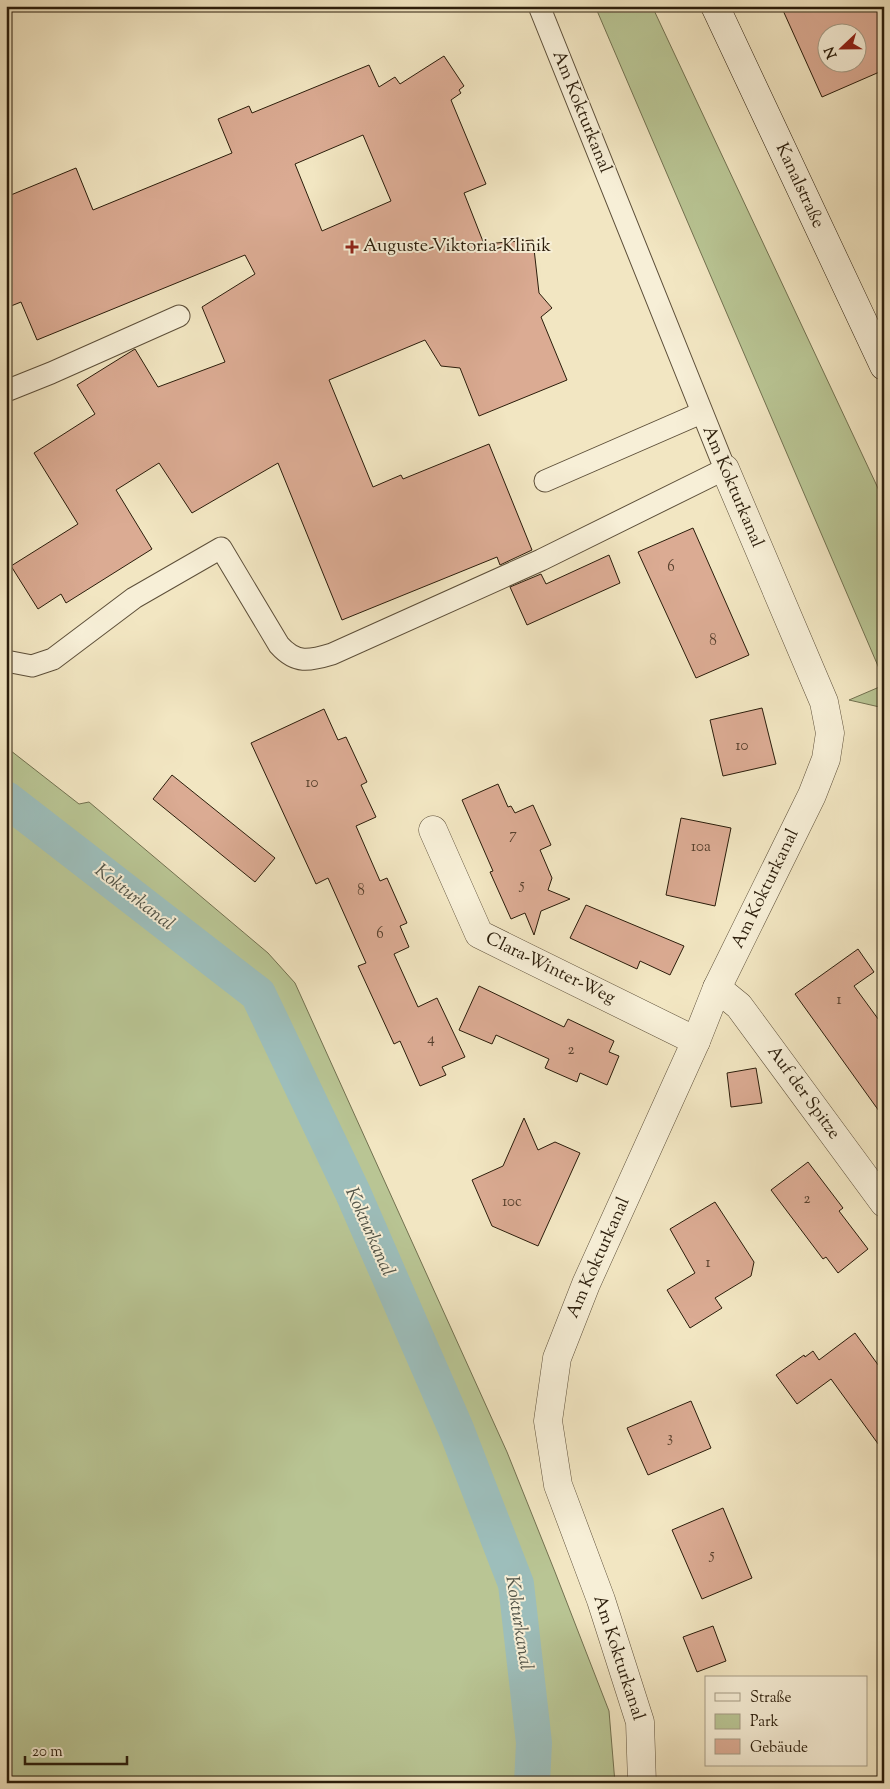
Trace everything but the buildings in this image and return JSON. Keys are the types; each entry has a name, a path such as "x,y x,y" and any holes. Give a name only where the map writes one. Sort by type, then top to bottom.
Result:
{"street":[{"name":"Kanalstraße","path":"715,6 884,366"},
{"name":"Am Kokturkanal","path":"642,1783 640,1722 601,1600 558,1485 548,1420 557,1358 586,1284 696,1041 717,988 812,795 826,759 830,733 824,702 724,469"},
{"name":"Clara-Winter-Weg","path":"433,830 479,934 696,1041"},
{"name":"Auf der Spitze","path":"717,988 739,1006 884,1203"}],"lane":[{"name":"Am Kokturkanal","path":"539,6 700,413 724,469"},
{"path":"6,390 51,374 179,316"},
{"path":"545,481 700,413"},
{"path":"6,661 32,666 53,659 134,598 221,548 279,645 292,656 308,661 332,654 541,560 724,469"}],"green space":[{"path":"595,6 652,6 884,501 884,680"},
{"path":"884,685 884,708 849,700"},
{"path":"6,747 79,804 89,802 268,953 295,983 507,1452 555,1572 609,1711 615,1783 6,1783"}],"waterway":[{"name":"Kokturkanal","path":"6,799 258,994 353,1193 456,1429 516,1584 534,1743 532,1783"}],"place":[{"name":"Auguste-Viktoria-Klinik","path":"352,247"}]}
